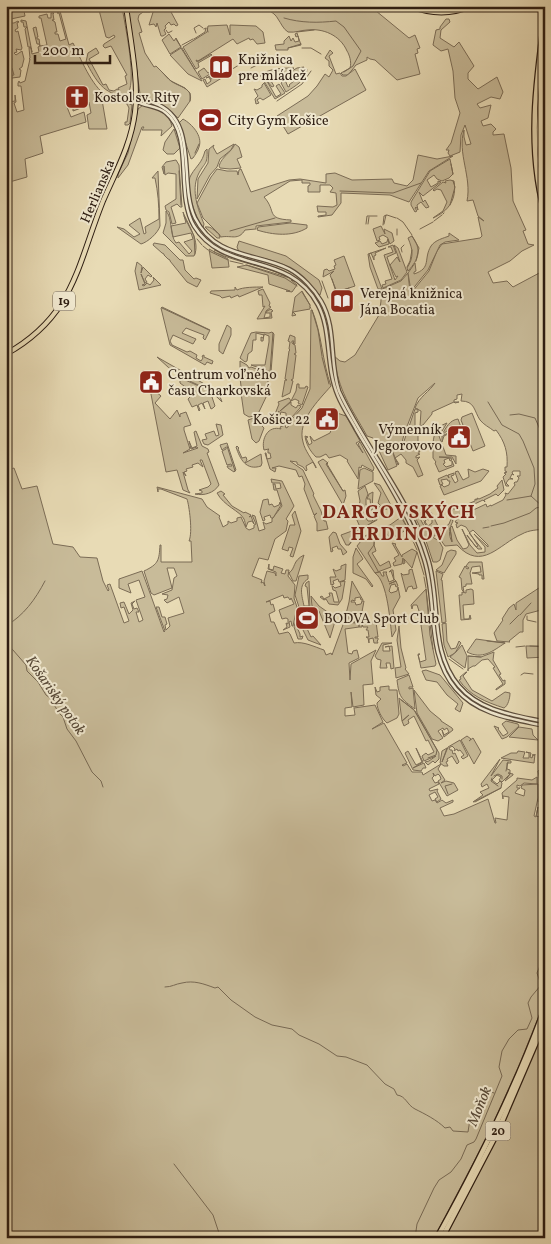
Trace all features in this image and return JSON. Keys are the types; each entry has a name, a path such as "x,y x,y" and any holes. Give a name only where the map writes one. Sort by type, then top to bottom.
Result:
{"highway":[{"path":"545,17 534,129 534,151 538,185 545,213"},
{"path":"545,56 538,131 540,163 545,194"},
{"path":"537,91 532,82 539,76"},
{"path":"538,131 545,120 539,114"},
{"name":"20","path":"437,1238 498,1121 545,1008"},
{"name":"20","path":"442,1238 474,1180 501,1125 545,1021"}],"main road":[{"name":"Herlianska","path":"6,354 23,344 43,326 58,310 71,289 104,200 125,154 136,110 126,6"},
{"path":"410,6 429,12 442,13 454,12 471,6"},
{"path":"423,6 442,8 459,6"}],"street":[{"path":"135,86 139,95 144,100 163,107 178,128 185,148 190,204 200,227 212,240 229,250 289,269 299,276 314,292 326,311 335,377 339,390 350,414 405,514 421,549 428,574 437,649 441,664 448,678 466,699 482,710 545,726"},
{"path":"136,101 144,100"},
{"path":"136,101 162,110 173,119"},
{"path":"136,110 144,104"},
{"path":"366,443 408,512 426,552 434,586 440,642 451,675 459,686 477,702 496,710 545,722"}],"shaded area":[{"path":"6,6 35,6 25,9 25,16 6,20"},
{"path":"98,6 122,6 131,67 130,90 126,96 106,90 97,80 86,62 88,53 96,48 99,53 89,59 103,85 106,84 109,90 114,91 127,84 125,76 127,75 111,46 105,48 103,46 115,37 114,35 109,38 106,37"},
{"path":"128,6 153,6 150,12 143,12 139,15 138,19 142,32 139,33 145,53 154,67 156,66 171,81 185,88 190,93 190,101 178,118 166,107 144,98 140,94"},
{"path":"155,6 177,6 171,12 178,25 171,25 169,22 165,26 166,34 163,36 161,36 157,23 156,27 154,24 149,25"},
{"path":"261,6 370,6 409,38 415,35 420,48 417,49 418,53 415,54 420,74 397,80 375,60 367,57 367,60 356,65 348,75 343,75 341,73 350,68 351,63 348,52 340,41 330,34 319,30 288,32 283,28 275,15"},
{"path":"60,11 69,45 73,43 96,85 106,95 132,105 130,123 125,125 129,108 127,104 101,94 107,129 89,129 87,115 91,113 89,102 87,103 84,99 86,93 84,94 82,91 73,92 69,99 79,102 81,108 73,111 73,105 67,107 71,117 84,112 86,122 40,136 43,153 25,159 27,177 6,183 6,86 9,102 15,101 15,95 16,102 14,103 17,112 24,110 21,86 18,86 18,83 19,81 20,83 25,81 30,59 29,48 31,47 28,47 25,29 27,27 24,27 21,20 26,21 32,52 31,48 32,54 39,52 38,47 47,45 39,16 47,14 48,18 51,18 51,13 54,13 54,20 52,20 55,22 57,32 55,34 58,34 60,41 66,39 59,13 57,13"},
{"path":"446,19 449,19 450,22 441,30 440,38 454,47 459,42 474,66 468,73 468,79 478,89 497,77 503,92 500,99 491,97 477,104 480,108 491,105 488,118 481,121 483,126 491,124 496,129 493,135 504,134 511,168 513,201 526,230 523,231 528,244 534,245 522,251 510,261 488,272 493,283 507,281 513,287 543,271 545,277 545,431 542,432 545,439 545,529 525,533 482,556 466,553 457,545 445,546 440,539 440,531 449,524 451,519 453,521 450,528 452,526 457,540 463,549 469,545 462,529 470,545 477,553 485,552 485,547 474,534 488,547 488,545 473,530 470,533 466,527 461,525 457,528 456,524 458,523 455,522 458,518 453,520 451,512 454,508 459,510 458,508 475,501 475,499 477,500 477,498 479,499 490,494 498,488 497,486 502,480 504,490 498,496 496,494 484,500 485,502 483,500 464,509 467,513 486,504 487,507 503,500 506,495 505,493 508,494 515,485 514,483 517,482 519,478 517,476 520,476 520,471 513,471 514,475 512,474 510,478 513,479 509,479 506,483 509,486 506,486 503,477 506,474 504,473 507,472 505,467 507,467 507,457 502,439 496,430 494,431 480,420 472,405 466,401 461,401 462,394 457,395 457,399 454,402 432,412 423,425 420,426 421,411 418,409 418,412 415,413 415,426 421,431 418,432 418,451 420,451 418,454 420,454 416,458 420,457 417,460 423,475 418,477 413,467 406,463 401,454 395,458 392,450 397,466 388,470 373,438 367,436 346,398 339,379 334,356 340,361 345,362 355,355 379,315 380,290 401,281 408,273 410,292 412,292 429,271 442,244 480,238 482,236 478,217 484,221 478,216 473,200 467,201 468,183 462,147 464,130 466,145 471,144 465,125 461,135 460,152 450,156 449,150 446,150 451,143 460,113 455,98 453,71 448,49 441,51 433,45 436,30 440,29","holes":["435,383 419,401 415,408 417,409 415,409 402,447 405,431 379,428 406,429 418,398"]},
{"path":"18,21 18,28 15,30 16,32 18,31 22,48 21,50 16,49 17,52 14,53 16,55 22,51 24,59 22,67 19,69 21,70 20,77 12,78 11,81 7,79 6,81 6,76 14,75 12,68 6,68 6,62 12,60 11,53 6,54 6,47 10,46 9,39 6,39 6,32 8,32 6,23"},
{"path":"227,25 230,35 230,25 256,26 263,32 265,43 257,44 253,39 250,40 249,38 237,44 233,39 198,61 196,60 197,62 212,55 198,63 199,67 196,69 183,47 207,32 208,26"},
{"path":"36,27 37,39 39,39 40,46 37,44 33,28"},
{"path":"169,34 174,41 176,38 181,47 170,54 162,40"},
{"path":"289,36 291,41 293,38 295,42 299,41 298,36 301,45 288,48 288,50 276,50 275,45 284,44 284,41"},
{"path":"181,48 202,81 188,74 170,55"},
{"path":"330,50 333,53 329,56 336,74 340,73 342,76 346,76 355,69 366,90 288,134 277,116 308,96 325,74 329,77 333,70 329,66 329,61 325,58"},
{"path":"304,67 304,69 307,69 303,80 286,92 281,83 285,80 288,87 290,86 294,81 291,77 286,80 282,74 276,76 271,81 274,86 272,87 267,81 276,97 281,94 276,86 279,84 285,93 275,99 260,75 277,69 294,68 292,71"},
{"path":"204,68 208,73 212,71 214,74 221,70 225,76 207,87 203,80 205,79 207,84 211,81 209,77 206,78 210,76 211,79 213,78 210,74 202,79 198,72"},
{"path":"264,83 271,95 263,100 260,98 257,100 259,103 256,104 255,99 258,96 254,89 257,90 262,87"},
{"path":"143,105 161,111 168,117 172,126 161,136 162,130 142,130 144,127 142,127 128,165 118,178 128,153 138,109"},
{"path":"183,119 193,127 200,143 198,150 191,159 179,123"},
{"path":"174,129 180,148 174,154 167,154 163,150 165,142"},
{"path":"234,144 231,150 220,159 197,199 198,179 208,163 209,149 214,145 213,147 217,154"},
{"path":"235,144 239,147 242,157 237,159 241,168 220,168 222,160"},
{"path":"207,149 206,161 198,175 195,187 195,194 204,224 203,228 194,209 189,180"},
{"path":"418,155 437,159 453,156 429,171 409,202 390,195 341,193 341,203 332,215 318,217 326,215 326,212 318,212 317,206 333,207 337,205 336,193 330,192 333,188 330,185 320,185 320,192 308,192 310,183 302,183 302,180 290,181 264,197 274,216 291,220 291,222 256,226 256,229 245,230 237,237 221,237 203,218 197,203 217,169 237,171 238,175 241,169 251,192 289,180 300,179 326,183 326,174 335,173 352,180 392,179 394,183 407,186 413,180"},
{"path":"450,159 453,174 442,181 434,175 427,180 431,187 438,183 438,181 441,182 423,196 419,192 423,202 425,200 429,207 426,208 421,202 417,205 418,210 415,208 417,211 415,212 411,202 430,171"},
{"path":"176,160 179,165 182,207 177,204 171,207 176,223 172,224 169,212 165,206 176,199 176,174 168,173 165,175 164,166 164,174 162,167 166,162"},
{"path":"158,171 160,226 152,237 141,244 117,227 124,229 134,237 140,234 129,225 140,218 144,234 146,233 145,227 159,219 156,183 155,178 152,178"},
{"path":"445,181 454,181 455,187 451,204 443,212 433,218 443,211 447,202 441,190 433,190 443,182 446,183"},
{"path":"166,211 171,226 186,223 183,212 195,239 196,251 194,256 186,256 163,233 166,223","holes":["191,233 193,239 184,242 192,251 189,254 179,242 176,243 173,237"]},
{"path":"290,223 307,225 307,228 289,234 257,230 258,227"},
{"path":"381,226 385,234 384,229 392,233 394,241 390,244 388,239 389,244 379,247 375,243 380,241 382,244 387,242 388,238 383,235 377,241 373,229"},
{"path":"205,227 211,228 219,234 220,238 217,238"},
{"path":"449,233 459,240 445,242 440,245 428,270 411,291 408,273 415,263 416,271 414,274 420,272 425,266 431,246 449,236"},
{"path":"412,236 417,246 418,254 408,271 407,268 412,253 408,238"},
{"path":"239,241 286,256 319,280 322,288 320,295 299,273 288,267 275,261 239,252 237,247"},
{"path":"154,243 165,245 180,260 183,260 185,270 194,279 201,280 197,287 187,282 170,260 153,245"},
{"path":"393,245 396,253 387,257 395,280 398,276 396,277 390,265 397,257 400,262 394,245 398,248 407,272 401,280 383,288 382,285 386,284 385,281 392,279 384,255 393,252 391,247 388,247"},
{"path":"386,248 375,253 374,260 371,253"},
{"path":"209,249 228,259 229,267 212,268"},
{"path":"215,250 231,257 282,272 297,282 291,280 297,285 292,292 269,284 268,275 237,267 247,265 290,278 272,270 223,256 214,252"},
{"path":"371,253 369,254 382,289 378,289 370,267 368,254"},
{"path":"344,256 355,286 337,292 330,275 334,271 323,277 324,270 335,269 334,260"},
{"path":"137,262 142,266 141,273 143,267 152,276 148,275 145,279 147,282 145,283 141,274 145,284 142,285 144,286 147,283 150,285 154,280 153,277 161,285 139,290 135,271"},
{"path":"235,287 237,290 263,287 239,297 238,295 231,298 230,296 222,298 210,293 211,291 235,290"},
{"path":"263,289 271,307 266,311 264,318 270,317 270,313 266,313 271,309 273,311 271,312 272,318 257,319 265,306 263,307 262,295 259,295 258,291"},
{"path":"302,291 310,305 310,309 293,312 296,315 292,316 295,297"},
{"path":"162,307 210,330 205,340 203,338 204,335 186,328 182,333 196,339 193,344 173,335 170,341 172,345 197,355 196,358 201,361 204,355 204,357 213,361 212,364 207,362 205,365 170,345"},
{"path":"312,310 331,386 310,412 303,427 304,445 313,462 306,466 306,471 297,462 290,461 303,470 324,521 326,521 328,529 317,531 317,523 314,516 317,513 314,515 304,489 305,484 302,476 299,477 296,470 279,466 272,468 276,468 275,472 270,469 265,453 267,459 271,458 270,453 268,453 269,449 264,450 263,446 266,434 269,431 276,428 281,429 280,427 285,425 286,428 288,427 290,421 302,408 310,389"},
{"path":"227,325 231,328 231,335 223,354 219,351 219,344"},
{"path":"272,332 274,334 271,372 251,365 265,365 269,336 256,333 256,340 253,340 252,351 248,354 247,361 245,362 240,358 251,333"},
{"path":"290,335 295,337 296,353 294,354 296,355 293,379 291,380 293,381 290,393 282,397 285,380 287,380 285,379 290,350 290,342 288,341"},
{"path":"157,357 215,390 222,402 207,390 175,373"},
{"path":"240,361 249,368 251,367 270,374 268,393 257,416 254,413 252,413 254,416 249,417 244,414 240,378 243,378 240,377"},
{"path":"183,379 210,391 215,406 211,409 208,401 203,403 205,409 202,403 198,405 199,411 197,405 192,407 188,399 196,391 191,386 188,389 180,383 180,380"},
{"path":"143,381 161,396 155,403 170,419 177,410 180,417 180,414 186,412 191,425 184,427 184,430 190,449 183,453 198,448 191,449 189,441 192,448 197,446 194,432 196,431 202,446 208,449 209,452 207,453 219,485 212,492 195,494 202,493 199,490 211,484 202,460 200,460 203,467 198,463 186,469 187,471 184,472 186,476 183,472 190,493 183,490 177,470 166,472 150,389"},
{"path":"297,384 299,384 299,388 308,387 302,405 295,399 291,401"},
{"path":"289,398 291,401 280,411 291,402 291,405 296,408 298,405 301,406 300,408 292,417 286,416 286,413 281,412 278,415 279,411 277,415 275,414 278,402"},
{"path":"337,413 346,416 360,441 356,443 363,453 358,444 360,442 374,468 373,471 362,465 361,468 359,467 358,479 348,460 340,455 329,458 326,454 316,457 306,442 305,436 308,437 306,438 309,445 312,443 310,436 314,441 330,433"},
{"path":"472,413 485,446 473,451 461,420 462,417"},
{"path":"254,418 263,421 262,426 264,428 259,441 256,443 252,439 248,420"},
{"path":"458,419 465,437 459,432 453,435 454,441 450,433 444,436 442,442 442,436 450,432 448,430 442,435 450,422"},
{"path":"447,423 439,436 446,455 456,456 456,464 452,457 439,457 451,458 452,460 450,461 449,458 444,460 445,463 443,464 446,467 452,465 452,461 454,466 439,472 433,458 433,448 436,447 433,447 433,439 437,429"},
{"path":"216,424 221,425 223,435 208,445 204,444 202,440 207,439 205,434 214,431 216,436 219,435"},
{"path":"227,443 236,470 234,472 228,468 227,466 232,466 231,464 227,465 222,451 226,447 222,450 220,445"},
{"path":"236,447 242,458 246,457 245,463 261,454 261,466 251,467 244,463"},
{"path":"323,459 328,463 343,491 345,490 346,496 343,505 318,462"},
{"path":"14,468 22,489 37,486 53,544 73,547 80,557 97,558 103,581 108,591 107,585 110,584 124,623 129,621 124,607 121,608 120,603 124,602 129,614 133,610 131,603 135,601 132,604 134,609 137,608 139,612 136,612 139,622 143,620 136,600 145,597 139,580 128,584 131,593 119,588 119,579 142,571 164,632 156,607 159,607 162,617 165,617 166,630 170,626 168,618 184,613 179,597 167,603 164,600 167,599 168,595 162,594 172,590 174,578 177,576 174,568 167,568 172,588 154,595 151,593 144,571 153,566 157,561 160,545 161,562 192,562 191,541 189,541 191,525 187,499 161,489 158,489 158,492 157,487 202,499 207,507 220,516 223,527 228,524 228,521 231,523 241,517 246,528 249,530 254,528 256,524 252,515 255,516 259,531 265,529 263,522 266,524 272,522 272,519 282,506 273,484 275,484 276,489 281,488 280,483 272,483 271,479 282,481 294,506 286,519 288,521 286,531 275,539 268,560 259,558 252,576 262,580 261,583 263,582 265,586 264,581 267,571 275,573 276,576 276,572 268,569 269,564 269,569 273,570 274,566 283,569 281,573 285,574 286,570 289,570 288,576 295,585 294,598 297,607 293,626 291,621 289,622 290,627 283,630 287,627 288,619 282,619 279,610 294,604 291,598 290,600 288,597 284,598 283,595 266,602 270,601 271,605 273,604 275,611 269,614 271,622 274,622 279,634 288,632 294,643 309,645 324,650 326,655 331,653 332,655 344,622 352,581 363,600 360,597 355,598 355,601 352,600 351,602 355,602 356,605 364,601 361,617 358,617 357,614 352,614 352,618 350,618 349,614 349,619 352,619 353,622 361,618 360,623 376,622 378,637 375,638 378,638 378,643 374,643 373,638 369,639 369,643 366,637 369,637 368,630 366,630 368,627 363,627 362,624 362,627 345,629 348,653 352,654 353,651 357,650 359,658 349,663 350,680 351,664 376,650 371,661 373,684 363,685 364,705 353,707 351,692 352,707 345,708 345,716 355,715 354,708 375,705 383,722 372,729 384,723 407,763 403,766 407,764 412,772 422,772 423,775 441,764 438,769 445,780 441,783 446,781 454,783 458,790 447,796 438,781 441,779 440,776 438,774 435,776 433,773 434,776 432,778 435,783 438,782 439,784 429,789 430,791 438,789 437,791 441,799 437,802 435,799 438,797 435,792 429,795 432,801 435,800 437,803 442,800 446,803 453,800 453,802 440,808 444,816 454,814 488,799 495,823 495,818 507,820 509,797 503,796 503,799 502,793 517,778 532,780 537,777 537,784 524,783 520,786 517,785 517,788 520,788 515,793 524,796 525,790 521,788 522,785 538,784 538,798 534,816 536,817 540,817 545,802 545,1001 489,1133 434,1238 6,1238 6,471"},
{"path":"364,468 373,472 373,481 358,489 360,470"},
{"path":"468,469 475,472 483,469 489,471 481,481 444,495 440,486 449,485 450,481 447,479 441,480 443,484 440,485 438,479 447,475 449,478 448,475 454,473 451,476 455,483 458,481 455,472 458,471 463,480 469,477"},
{"path":"374,483 380,485 392,507 379,512 385,509 377,508 381,506 378,503 381,493"},
{"path":"365,486 368,494 366,499 366,505 371,508 370,499 367,499 369,494 373,492 372,510 367,511 365,517 368,521 372,521 376,517 377,519 359,531 349,545 346,545 341,535 352,531 356,532 360,527 356,518 360,501 358,491"},
{"path":"221,491 232,506 251,515 249,517 251,516 254,524 252,521 248,522 246,527 242,516 220,498 217,493"},
{"path":"268,499 269,505 272,504 274,507 279,505 280,502 281,505 273,518 270,515 264,517 265,520 263,521 260,512 263,500"},
{"path":"295,511 301,531 293,557 290,556 293,548 289,547 288,551 282,549 290,525 295,525 292,515"},
{"path":"421,512 423,518 431,512 438,526 435,536 432,536 424,522 426,520 425,522 428,526 432,523 432,518 423,520"},
{"path":"417,513 429,535 439,541 443,548 440,560 437,562 433,562 424,535 414,515"},
{"path":"401,517 408,529 390,539 383,527 390,525"},
{"path":"375,531 374,545 376,551 372,553 380,566 389,561 391,567 375,573 357,546 365,536"},
{"path":"333,532 336,533 340,544 347,552 343,555 341,549 338,549 337,546 332,548 333,551 331,552 329,537"},
{"path":"473,537 482,549 476,547 478,546"},
{"path":"392,543 396,544 402,557 402,555 412,549 417,552 412,568 404,559 405,563 403,564 403,558 402,564 394,566 393,563 396,561 394,558 399,555"},
{"path":"356,548 363,559 357,564 372,587 366,579 353,573 353,557"},
{"path":"451,550 456,551 456,554 444,573 436,570 442,565 447,552"},
{"path":"304,555 296,581 293,581 289,573 296,562"},
{"path":"469,562 482,562 484,579 482,579 482,575 472,573 481,572 480,566 472,567 470,573 472,584 466,584 463,587 464,592 462,590 461,578 459,577 465,566 467,569 469,568 466,566"},
{"path":"346,564 345,580 339,582 338,579 333,581 334,584 331,585 330,577 336,577 333,569 336,571"},
{"path":"412,569 417,588 408,587 406,592 401,573 403,575 409,574 409,570"},
{"path":"391,570 393,570 398,586 396,587 395,584 391,585 389,591 391,593 397,591 398,587 400,597 393,610 396,630 392,637 386,594 383,585 375,573 380,572 384,576 383,572 387,572 389,582 394,580 391,571 389,572"},
{"path":"436,571 443,574 441,580 446,622 442,623"},
{"path":"308,575 308,579 303,584 302,591 304,606 309,606 307,587 305,586 309,581 310,607 308,611 306,607 306,614 302,618 311,637 313,636 321,645 308,640 299,622 296,625 300,637 303,636 302,639 298,639 294,627 299,607 295,595 299,576"},
{"path":"345,581 342,599 338,605 329,604 326,599 324,600 320,597 322,596 324,599 330,596 329,593 332,593 334,602 339,602 336,591 333,590 332,586 335,588 341,586 340,582"},
{"path":"545,584 545,609 526,614 523,620 523,632 520,632 510,642 497,641 494,633 509,608 514,604 516,610 516,603"},
{"path":"426,589 430,635 436,664 435,666 421,668 419,658 420,662 426,660 419,611 417,605 413,605 412,609 411,605"},
{"path":"471,589 473,590 474,604 463,605 464,619 469,619 470,615 471,619 461,620 459,595"},
{"path":"311,596 319,606 336,618 330,638 319,611 312,606"},
{"path":"446,623 447,641 451,649 456,648 459,641 461,643 455,653 448,657 444,645 442,624"},
{"path":"399,626 405,669 409,674 396,678 395,668 401,667 397,640"},
{"path":"476,639 505,643 487,654 478,655 467,652"},
{"path":"382,643 392,643 383,645 383,651 390,651 389,646 392,646 394,668 391,669 390,663 386,663 387,668 380,668 381,660 375,656"},
{"path":"462,645 467,656 465,668 450,657"},
{"path":"526,646 545,647 545,657 527,658"},
{"path":"494,652 493,660 501,674 499,675 503,681 505,680 505,684 496,690 503,684 493,668 495,667 488,659 482,660 468,669 468,656 481,657"},
{"path":"426,670 440,675 463,703 460,712 455,709 458,704 447,695 437,682 426,680 422,671"},
{"path":"466,672 463,676 472,690 492,701 505,692 510,693 505,707 485,701 463,686 459,680"},
{"path":"409,675 413,687 409,687 409,689 413,688 415,709 402,697 398,686 397,680"},
{"path":"389,686 389,690 397,690 399,714 397,718 387,723 378,708 377,703 381,699 376,695 375,687 377,692 380,691 380,687"},
{"path":"414,690 430,711 453,730 444,737 442,730 444,735 449,732 447,728 438,731 443,738 438,741 432,739 417,713"},
{"path":"399,698 414,710 439,753 439,759 435,763 433,761 428,765 425,762 436,756 424,761 422,756 426,753 428,755 434,752 428,740 426,741 414,716 404,726"},
{"path":"506,721 518,724 519,726 502,739 494,726 499,728 503,736 508,733 502,724"},
{"path":"519,727 532,729 533,735 538,740 509,737"},
{"path":"467,736 471,739 469,741 473,738 481,752 474,764 461,740"},
{"path":"460,740 468,756 463,759 461,757 464,755 460,750 454,751 455,749 452,746 449,748 453,754 455,753 459,762 457,764 452,756 447,759 448,766 444,766 440,763 442,751 447,748 442,762 448,747"},
{"path":"416,748 423,762 413,768 424,763 426,768 423,768 421,771 413,770 405,753 408,751 416,765 422,762"},
{"path":"518,751 525,752 523,758 529,758 529,753 526,752 531,753 530,757 532,758 533,754 534,756 535,754 534,763 501,758"},
{"path":"500,759 491,776 503,760 511,761 511,763 507,763 507,769 510,770 510,773 508,773 513,775 505,781 510,774 502,782 499,780 501,777 497,775 492,780 497,784 500,781 502,783 501,788 473,802 483,795 480,792 489,788 487,784 482,787 481,784"},
{"path":"541,768 544,769 542,781 545,782 545,802 539,802 540,782 538,771"},
{"path":"545,1028 545,1236 541,1238 445,1238 492,1148"}],"waterway":[{"path":"284,18 310,22 336,21 344,27 361,51 353,66 344,72"},
{"path":"196,33 194,28 199,25 203,28"},
{"path":"194,39 205,32 206,28 204,29"},
{"path":"207,28 208,32"},
{"path":"166,30 168,33 172,31"},
{"path":"297,32 314,30"},
{"path":"176,39 181,47"},
{"path":"182,45 193,39"},
{"path":"288,48 301,44"},
{"path":"182,48 195,70"},
{"path":"302,48 311,48 321,54"},
{"path":"251,68 279,55"},
{"path":"226,73 243,61"},
{"path":"277,101 302,84 311,71"},
{"path":"162,72 171,81 185,88 190,93 190,101"},
{"path":"195,153 199,144"},
{"path":"451,164 453,174"},
{"path":"179,171 181,205"},
{"path":"450,205 455,187 453,181"},
{"path":"340,191 393,193 421,183"},
{"path":"384,224 386,215"},
{"path":"434,221 442,215"},
{"path":"184,216 194,236 195,254"},
{"path":"366,224 367,216 377,216"},
{"path":"383,225 384,216 396,218"},
{"path":"368,224 369,217"},
{"path":"230,231 275,218"},
{"path":"397,218 403,222 412,235"},
{"path":"420,229 433,222"},
{"path":"397,229 397,235"},
{"path":"412,236 419,248 416,261"},
{"path":"197,239 202,245"},
{"path":"402,252 401,248 404,245"},
{"path":"203,246 208,250"},
{"path":"407,267 412,250"},
{"path":"209,251 228,260"},
{"path":"230,261 243,264"},
{"path":"246,265 285,278 297,286"},
{"path":"332,279 336,292 349,288"},
{"path":"322,281 328,298"},
{"path":"302,292 310,305"},
{"path":"162,308 209,330"},
{"path":"312,310 318,330 322,356"},
{"path":"270,372 273,333"},
{"path":"322,357 329,384"},
{"path":"488,402 502,425 519,434 523,441 534,468 535,484 531,496"},
{"path":"510,415 519,414 535,418 545,441"},
{"path":"227,446 235,471"},
{"path":"328,462 326,464 343,491"},
{"path":"507,500 531,496 543,507"},
{"path":"491,526 504,523 530,513 536,508 545,506"},
{"path":"402,517 408,529"},
{"path":"370,524 377,520"},
{"path":"349,545 357,533 368,525"},
{"path":"483,528 489,527"},
{"path":"450,528 452,541"},
{"path":"408,530 417,550"},
{"path":"375,532 374,545 368,553 378,571"},
{"path":"417,552 424,575"},
{"path":"424,577 426,588"},
{"path":"6,626 28,606 45,581"},
{"path":"426,589 433,649"},
{"path":"520,615 531,603"},
{"path":"510,624 519,615"},
{"path":"527,616 527,620 536,622"},
{"path":"487,641 505,643"},
{"name":"Košariský potok","path":"6,642 26,665 27,671 38,682 63,717 67,729 103,787"},
{"path":"516,647 525,646"},
{"path":"530,646 545,647"},
{"path":"468,656 481,657"},
{"path":"449,659 463,669"},
{"path":"521,675 524,673 533,674"},
{"path":"401,700 413,709"},
{"path":"415,711 437,750 436,755 428,758"},
{"path":"506,771 508,762"},
{"path":"494,776 498,774 502,776 502,779"},
{"path":"492,778 491,781 498,786"},
{"path":"448,794 445,786 452,784"},
{"path":"475,802 501,788"},
{"name":"Moňok","path":"415,1238 417,1224 434,1188 439,1180 451,1172 461,1159 467,1145 476,1139 502,1076 499,1067 502,1051 509,1039 518,1030 527,1029 532,1018 528,1003 541,985 537,973 545,953"},
{"path":"165,987 191,982 215,988 218,987 231,1000 255,1017 272,1025 292,1029 299,1035 319,1044 337,1056 346,1057 367,1065 385,1084 394,1089 397,1095 402,1097 412,1107 445,1128 450,1127 453,1131 468,1132 470,1119 484,1095 488,1091 494,1093"},
{"path":"174,1164 213,1215 222,1238"}],"place":[{"name":"Knižnica pre mládež","path":"221,67"},
{"name":"Kostol sv. Rity","path":"77,97"},
{"name":"City Gym Košice","path":"210,120"},
{"name":"Verejná knižnica Jána Bocatia","path":"342,301"},
{"name":"Centrum voľného času Charkovská","path":"151,382"},
{"name":"Košice 22","path":"327,419"},
{"name":"Výmenník Jegorovovo","path":"459,437"},
{"name":"BODVA Sport Club","path":"307,618"}],"district":[{"name":"DARGOVSKÝCH HRDINOV","path":"399,522"}]}
